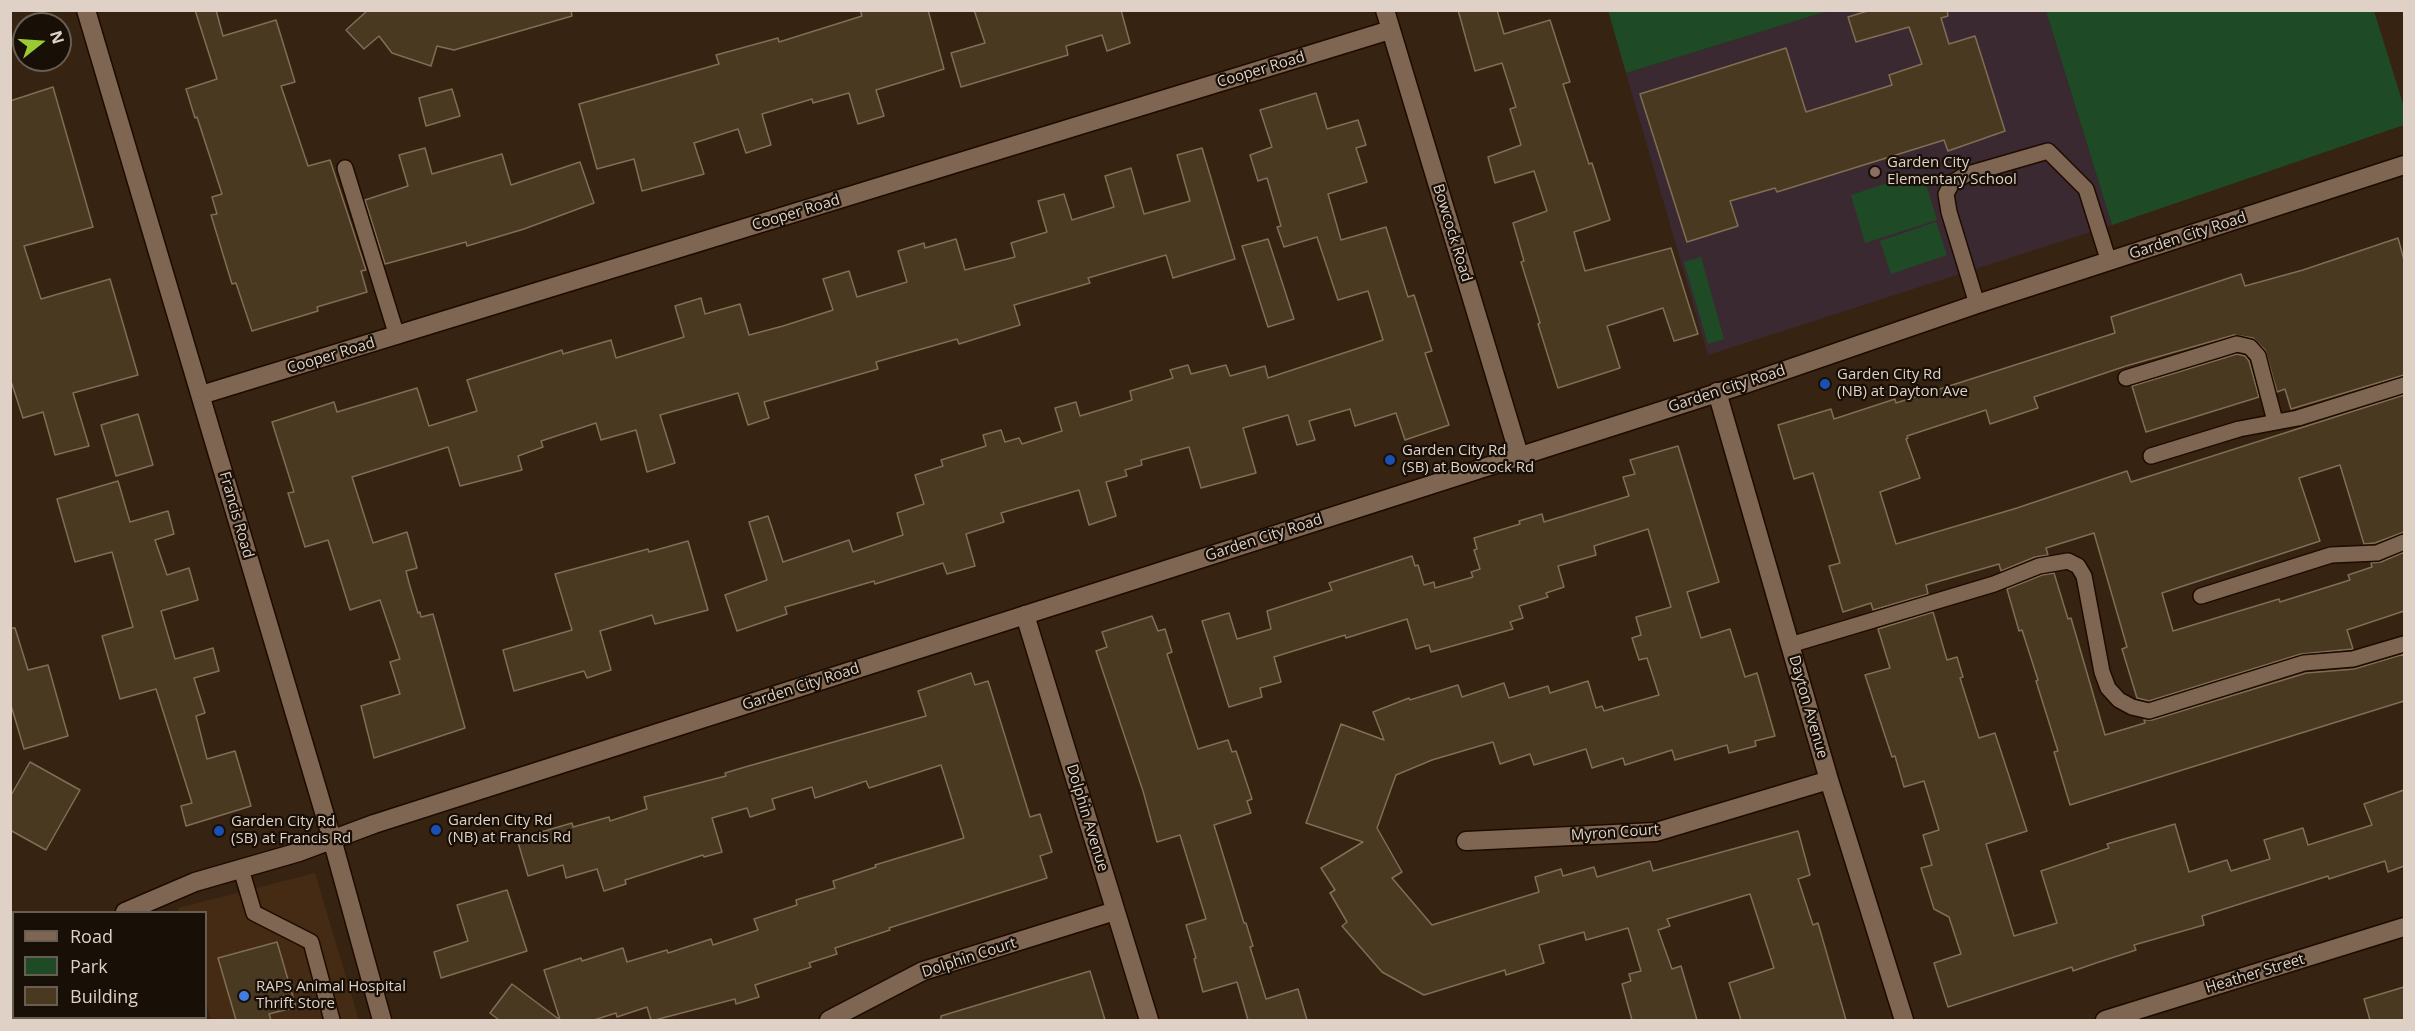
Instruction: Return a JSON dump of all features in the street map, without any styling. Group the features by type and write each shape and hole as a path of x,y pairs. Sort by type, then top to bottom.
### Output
{"street":[{"name":"Francis Road","path":"86,10 332,839 382,1020"},
{"name":"Bowcock Road","path":"1385,10 1519,454"},
{"name":"Cooper Road","path":"201,395 1390,30"},
{"name":"Garden City Road","path":"127,911 195,882 299,852 374,824 1717,392 1977,304 2404,165"},
{"name":"Dayton Avenue","path":"1717,392 1829,780 1904,1020"},
{"name":"Dolphin Avenue","path":"1025,615 1149,1020"},
{"name":"Myron Court","path":"1466,841 1656,832 1829,780"},
{"name":"Dolphin Court","path":"829,1020 924,971 1115,911"},
{"name":"Heather Street","path":"2105,1020 2404,927"}],"lane":[{"path":"1977,304 1949,212 1946,194 1952,183 1965,175 2048,151 2086,189 2109,262"},
{"path":"345,168 397,336"},
{"path":"2126,378 2237,344 2250,346 2258,356 2275,421"},
{"path":"2151,456 2239,429 2298,418 2404,385"},
{"path":"2201,596 2331,555 2376,553 2404,542"},
{"path":"1790,645 1994,584 2039,566 2068,561 2078,566 2084,576 2102,672 2108,688 2119,700 2132,707 2149,711 2304,663 2354,659 2404,644"},
{"path":"241,868 254,913 311,942 332,1020"}],"shaded area":[{"name":"Garden City Elementary School","path":"1828,11 2046,11 2112,225 1708,355 1626,73"},
{"path":"315,873 359,1020 211,1020 207,1005 207,911 179,911 178,908"}],"green space":[{"path":"1608,10 1828,10 1828,11 1626,73"},
{"path":"2046,11 2374,11 2404,107 2404,125 2112,225"},
{"path":"1916,174 1924,178 1937,220 1865,243 1851,195"},
{"path":"1936,222 1947,255 1891,274 1880,241"},
{"path":"1701,257 1724,339 1708,344 1684,262"}],"building":[{"path":"195,10 216,10 223,36 276,20 295,82 281,86 308,166 330,160 366,270 361,271 367,292 317,307 318,311 252,331 236,283 232,284 211,215 217,214 212,197 222,194 186,89 217,79"},
{"path":"368,10 571,10 572,16 454,50 437,46 431,66 392,53 379,36 364,49 346,30"},
{"path":"860,10 928,10 944,69 876,90 884,116 858,124 849,93 813,103 812,99 762,114 771,145 746,153 738,129 694,143 704,174 642,191 634,159 597,169 579,104 719,64 716,55 778,38 779,42 862,16"},
{"path":"974,10 1121,10 1130,43 1107,51 1102,35 1066,46 1068,55 961,87 951,53 985,43"},
{"path":"1458,10 1497,10 1504,34 1550,20 1570,82 1563,84 1610,220 1574,232 1585,271 1671,248 1698,334 1674,341 1663,308 1607,326 1620,368 1558,388 1521,262 1524,261 1513,223 1547,211 1534,171 1495,183 1488,157 1521,145 1510,109 1516,107 1502,63 1475,71"},
{"path":"1871,10 1947,10 1948,16 1941,18 1949,44 1975,36 2005,131 1948,151 1944,140 1777,192 1775,188 1730,201 1738,226 1687,242 1640,94 1786,48 1806,112 1892,85 1889,75 1922,64 1909,27 1856,42 1848,17"},
{"path":"53,87 93,227 24,246 41,299 110,279 138,375 73,393 89,446 55,455 43,412 23,418 10,378 10,101"},
{"path":"452,89 460,116 426,126 419,98"},
{"path":"1316,93 1327,129 1358,120 1366,145 1356,148 1367,182 1328,194 1341,240 1386,227 1408,297 1414,295 1432,351 1425,353 1449,425 1405,440 1396,413 1355,426 1350,409 1309,421 1315,440 1297,445 1288,415 1243,428 1256,473 1201,488 1189,447 1141,460 1142,465 1125,470 1127,476 1106,482 1116,516 1089,525 1079,490 1001,513 1004,522 966,534 975,566 947,574 943,563 875,584 874,581 785,607 787,614 737,631 725,595 767,580 749,522 768,516 783,562 849,540 853,552 903,535 897,513 924,504 915,475 943,466 941,460 986,446 983,435 1001,430 1005,442 1019,438 1022,444 1062,431 1055,408 1076,402 1080,416 1132,400 1130,391 1173,378 1170,370 1188,365 1191,374 1226,365 1230,376 1265,366 1268,378 1383,340 1368,291 1338,300 1317,237 1284,247 1277,227 1281,226 1267,178 1258,181 1250,155 1272,147 1260,110"},
{"path":"425,148 432,174 502,154 511,185 580,162 594,203 524,229 467,246 466,242 385,264 365,200 408,186 399,155"},
{"path":"1202,148 1235,259 1173,278 1166,255 1088,278 1090,283 1014,305 1020,325 959,344 957,339 876,362 878,369 764,402 769,418 748,425 738,393 660,415 675,463 647,472 636,430 601,440 596,423 541,441 543,447 518,456 522,470 460,486 448,447 352,477 373,543 407,532 417,568 406,571 409,583 421,617 433,614 465,728 374,758 361,706 400,694 390,662 400,659 380,600 350,610 328,540 305,547 288,493 294,492 272,422 334,402 337,412 417,388 429,426 477,411 467,380 562,350 563,354 611,340 616,358 684,337 675,306 701,298 705,314 740,304 749,335 783,326 833,310 823,279 849,271 857,297 907,282 898,251 924,243 925,248 956,239 965,270 1015,257 1011,243 1047,232 1038,201 1064,194 1072,220 1114,207 1105,176 1131,168 1144,214 1190,201 1177,155"},
{"path":"2398,238 2404,260 2404,375 2291,409 2285,389 2277,392 2265,350 2253,338 2234,335 2126,366 2034,397 2038,408 1990,424 1986,410 1907,436 1906,439 1920,478 1880,492 1896,544 2017,508 2127,471 2131,482 2404,395 2404,532 2375,543 2364,544 2340,465 2299,478 2320,541 2162,593 2173,631 2350,580 2348,575 2372,567 2371,563 2381,562 2404,552 2404,611 2347,630 2353,649 2301,654 2149,701 2137,698 2122,649 2127,647 2094,533 2046,548 2048,555 2035,557 2001,571 1999,564 1926,585 1928,594 1873,610 1871,603 1843,612 1829,566 1840,563 1813,473 1794,479 1778,425 1831,409 1834,419 1895,399 1896,403 2115,333 2111,317 2241,274 2245,286 2303,270"},
{"path":"1268,239 1294,319 1268,327 1242,246"},
{"path":"2237,354 2245,356 2249,361 2259,397 2146,432 2132,386"},
{"path":"138,414 153,465 116,476 101,425"},
{"path":"1678,446 1719,582 1687,592 1701,638 1730,629 1745,677 1757,673 1775,736 1755,741 1756,746 1729,753 1727,745 1675,760 1672,750 1625,765 1623,758 1592,768 1586,749 1534,765 1530,754 1500,764 1493,742 1432,760 1396,775 1377,828 1402,872 1392,878 1432,925 1539,892 1535,877 1561,869 1563,876 1594,867 1597,877 1650,861 1653,871 1798,831 1810,875 1798,879 1813,925 1818,923 1846,1020 1741,1020 1729,983 1774,968 1750,894 1667,919 1670,926 1658,930 1672,969 1681,966 1697,1020 1632,1020 1622,984 1631,981 1629,974 1641,971 1628,928 1586,940 1584,932 1539,945 1544,963 1506,975 1505,970 1424,995 1382,972 1342,926 1347,922 1330,893 1335,890 1321,868 1363,842 1306,823 1341,724 1384,740 1373,712 1409,698 1410,700 1458,685 1462,697 1504,683 1509,698 1548,686 1550,693 1588,681 1596,708 1602,706 1604,711 1659,695 1647,658 1639,660 1632,638 1641,635 1636,617 1671,607 1648,529 1594,546 1596,555 1558,566 1564,587 1546,593 1548,597 1519,606 1523,618 1510,622 1513,629 1431,652 1429,645 1416,649 1407,619 1346,638 1345,635 1274,657 1281,682 1260,688 1262,697 1229,707 1202,621 1229,613 1237,639 1271,629 1267,611 1332,590 1329,583 1412,556 1415,566 1418,565 1424,585 1434,582 1435,588 1473,577 1471,572 1480,569 1474,550 1477,549 1474,538 1520,524 1519,521 1542,514 1544,522 1629,496 1623,477 1635,474 1630,460"},
{"path":"118,481 130,522 168,511 174,534 155,540 167,575 189,568 198,600 161,611 175,659 213,648 219,671 194,678 205,713 196,716 207,759 235,751 251,806 186,826 181,806 192,803 156,689 120,699 102,636 133,627 112,552 75,562 57,499"},
{"path":"688,541 708,610 655,624 652,615 600,631 611,670 587,678 584,671 514,691 503,650 572,630 555,574 648,549 649,552"},
{"path":"2054,573 2068,619 2071,618 2105,735 2145,723 2144,720 2152,720 2306,673 2354,669 2404,654 2404,701 2070,805 2054,752 2058,751 2036,681 2038,680 2022,630 2019,631 2007,589 2042,575"},
{"path":"1933,612 1947,660 1957,657 1963,677 1960,678 1979,738 1995,733 2027,831 1986,844 2014,936 2057,923 2041,871 2109,848 2107,844 2175,824 2189,872 2227,860 2231,871 2270,859 2264,840 2303,828 2308,845 2372,825 2364,804 2404,790 2404,866 2388,872 2385,861 2329,879 2328,876 2202,916 2204,925 2134,945 2136,950 2073,971 2072,967 1948,1007 1934,963 1961,954 1949,917 1934,909 1921,868 1932,865 1923,835 1939,830 1924,781 1904,787 1865,675 1890,668 1878,629"},
{"path":"1152,616 1158,631 1165,629 1172,652 1167,654 1198,749 1228,740 1232,752 1236,751 1252,799 1247,801 1251,813 1214,825 1253,946 1250,947 1266,999 1298,989 1307,1020 1248,1020 1237,982 1203,992 1186,925 1206,919 1180,835 1157,842 1143,791 1096,651 1107,647 1102,632"},
{"path":"10,628 15,628 28,670 48,665 68,736 24,749 10,702"},
{"path":"971,673 975,685 988,681 1030,817 1040,814 1052,852 1040,856 1047,878 889,928 890,930 835,948 837,954 809,963 811,967 755,985 759,997 736,1004 735,999 655,1020 651,1020 647,1007 617,1017 616,1013 594,1020 560,1020 544,970 623,948 627,962 667,950 668,953 711,939 713,945 758,930 754,919 797,905 796,900 835,888 833,881 876,867 875,865 964,838 941,765 869,788 866,781 815,798 812,787 772,799 775,809 750,817 747,808 712,818 722,852 704,857 703,855 625,880 626,884 604,891 597,869 566,878 563,865 528,876 517,839 572,823 573,827 609,817 610,821 647,809 644,797 726,776 725,773 926,716 918,691"},
{"path":"30,762 80,790 46,850 10,830 10,797"},
{"path":"507,890 527,951 441,978 434,952 468,941 457,905"},
{"path":"277,942 296,1007 269,1014 271,1020 236,1020 218,958"},
{"path":"1090,971 1105,1020 941,1020 941,1016"},
{"path":"512,984 560,1020 499,1020 490,1013"},
{"path":"2404,987 2404,1020 2370,1020 2364,999"}],"place":[{"name":"Garden City Elementary School","path":"1875,172"},
{"name":"Garden City Rd (NB) at Dayton Ave","path":"1825,384"},
{"name":"Garden City Rd (SB) at Bowcock Rd","path":"1390,460"},
{"name":"Garden City Rd (NB) at Francis Rd","path":"436,830"},
{"name":"Garden City Rd (SB) at Francis Rd","path":"219,831"},
{"name":"RAPS Animal Hospital Thrift Store","path":"244,996"}]}
